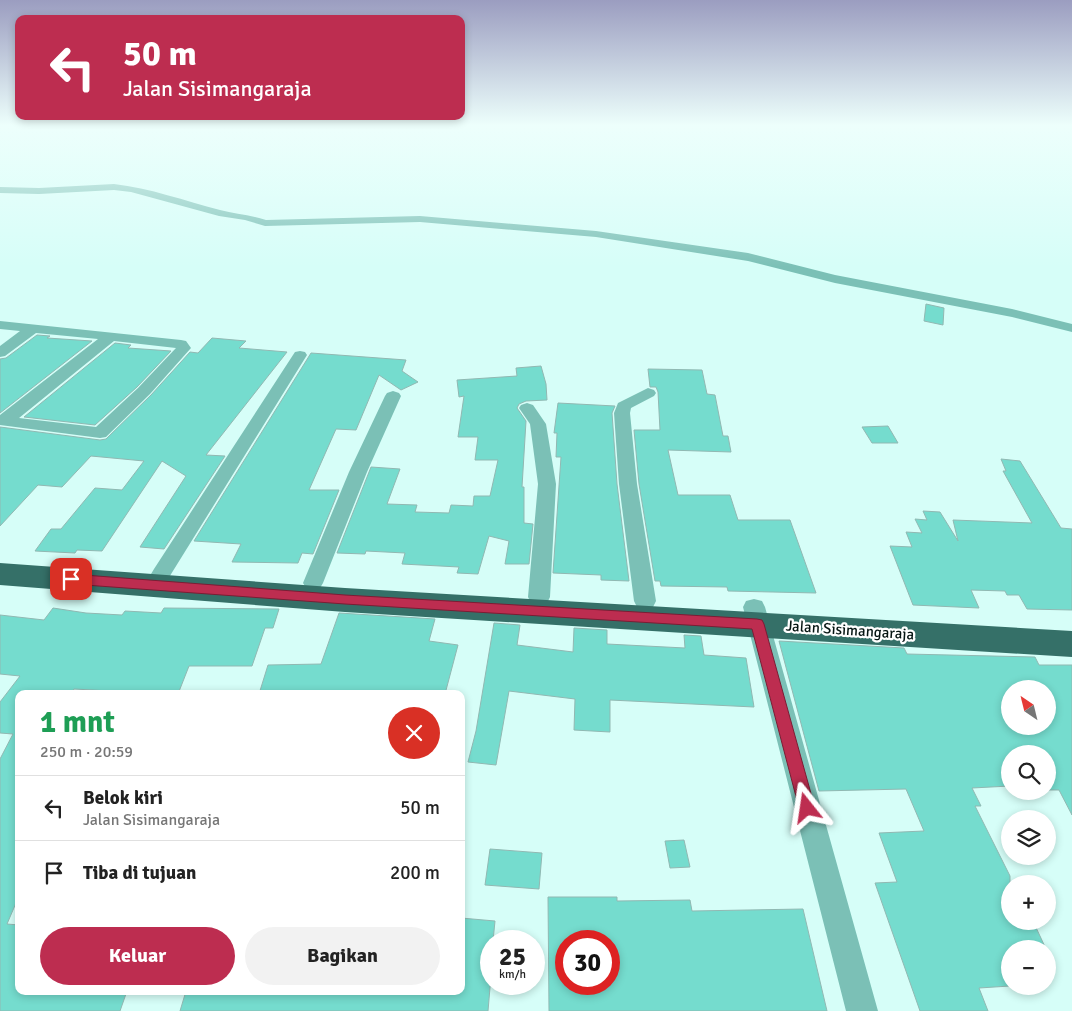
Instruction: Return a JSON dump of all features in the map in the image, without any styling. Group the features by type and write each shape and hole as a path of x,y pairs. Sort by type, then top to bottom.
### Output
{"highway":[{"name":"Jalan Sisimangaraja","path":"8,569 161,574 539,597 645,601 755,615 1072,644"},
{"name":"Jalan Sisimangaraja","path":"8,569 345,600 1072,625"}],"street":[{"path":"0,190 132,189 223,214 247,217 265,223 420,219 596,234 748,257 835,279 1002,311 1072,328"},
{"path":"0,325 181,344 184,348 144,391 100,432 3,420"},
{"path":"0,353 34,328"},
{"path":"3,420 111,336"},
{"path":"161,574 300,355"},
{"path":"645,601 628,484 622,413 624,406 648,393"},
{"path":"313,583 358,472 394,396"},
{"path":"527,408 538,424 547,484 539,597"},
{"path":"755,615 862,1011"}],"building":[{"path":"926,304 944,308 943,325 924,321"},
{"path":"37,335 50,336 47,338 92,341 0,413 0,359 6,358"},
{"path":"212,338 246,341 239,348 287,352 206,455 225,456 164,549 140,547 186,476 162,461 102,551 77,550 75,553 35,551 51,529 61,529 95,488 122,490 144,461 91,456 62,487 38,485 0,526 0,427 100,440 106,439 151,395 190,352 198,353"},
{"path":"115,343 131,345 128,348 171,351 137,387 95,425 24,417"},
{"path":"311,353 406,360 402,371 418,382 401,390 379,375 356,430 336,429 309,490 339,490 313,554 302,553 298,563 232,562 241,544 194,541"},
{"path":"541,366 546,384 547,400 526,401 519,404 517,408 526,421 522,487 524,487 524,523 533,524 529,564 505,564 509,541 489,536 478,574 457,573 459,567 402,564 405,553 366,551 365,554 337,553 371,467 400,469 387,504 417,505 415,512 449,513 451,505 473,506 474,496 490,496 498,460 475,460 478,437 458,437 464,396 459,397 457,380 517,376 516,368"},
{"path":"648,369 702,370 707,394 715,395 723,436 728,436 731,452 668,450 678,495 730,495 738,520 790,520 816,593 728,591 727,587 661,586 660,581 655,581 639,484 634,430 660,430 658,392 656,387 650,387"},
{"path":"558,403 615,406 612,413 617,484 629,581 601,580 601,575 553,573 561,457 556,457 557,433 554,433"},
{"path":"888,426 898,443 872,443 862,427"},
{"path":"1001,459 1020,461 1061,528 1072,529 1072,610 1027,609 1019,595 1007,595 1005,591 971,590 979,608 913,605 890,546 912,547 906,532 922,533 915,519 927,520 923,511 940,512 958,541 953,520 1032,523 1003,471 1006,471"},
{"path":"53,608 86,613 122,615 125,611 161,613 164,608 279,609 273,628 265,628 252,666 189,666 180,690 15,690 15,905 7,924 15,925 15,995 126,995 120,1011 0,1011 0,759 13,734 0,733 0,702 20,676 0,674 0,615 44,620"},
{"path":"339,613 435,619 429,641 458,645 446,690 260,690 268,665 321,664"},
{"path":"494,623 520,625 517,645 573,652 574,628 607,630 607,644 685,648 684,635 701,636 704,655 746,658 754,707 610,700 610,732 574,730 575,699 509,691 496,765 468,762 476,731"},
{"path":"779,641 904,648 907,654 1035,657 1039,665 1072,665 1072,815 1059,790 1056,790 1056,745 1001,745 1001,786 972,788 981,806 975,806 1001,858 1001,865 1004,865 1010,875 1001,875 1001,930 1037,930 1042,940 1001,940 1001,987 979,988 988,1011 920,1011 875,883 897,882 879,833 924,831 906,789 819,791"},
{"path":"684,840 690,867 670,868 665,841"},
{"path":"490,849 542,853 539,889 485,885"},
{"path":"548,897 617,897 617,901 690,900 692,911 803,909 827,1011 549,1011"},
{"path":"465,918 495,921 494,930 480,930 480,995 489,995 488,1011 180,1011 185,995 465,995"}],"route":[{"path":"71,579 345,600 757,624 807,808"}]}
